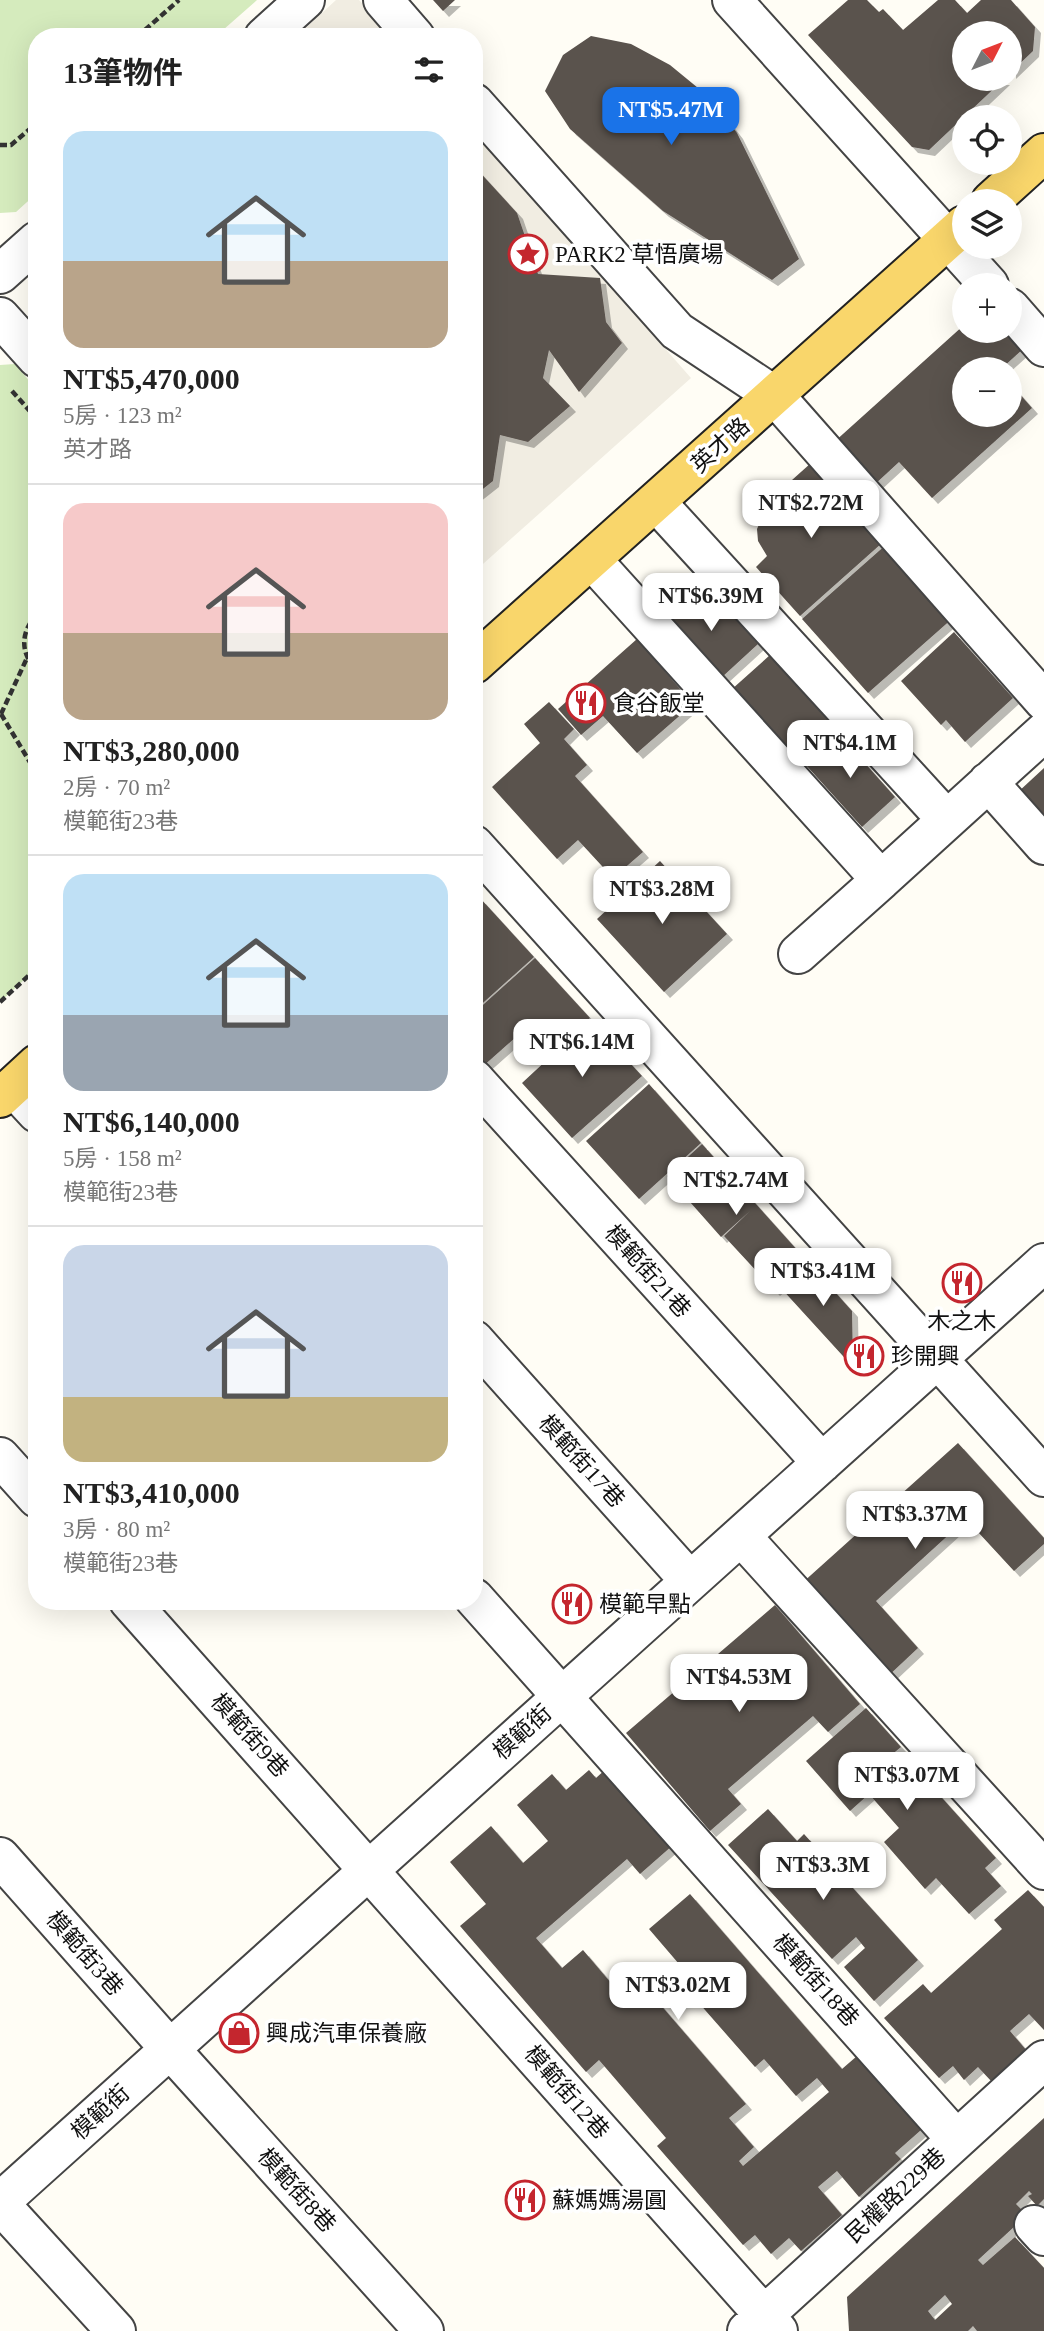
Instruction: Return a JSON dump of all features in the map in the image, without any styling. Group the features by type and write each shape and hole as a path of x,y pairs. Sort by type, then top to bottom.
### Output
{"main road":[{"path":"1004,189 1044,153"},
{"name":"英才路","path":"483,656 952,236"}],"street":[{"path":"274,28 305,0"},
{"path":"383,0 407,28"},
{"path":"732,0 952,228"},
{"path":"483,113 677,331 775,396 1044,701"},
{"path":"0,274 28,249"},
{"path":"0,317 28,348"},
{"path":"1022,322 1044,347"},
{"path":"656,502 947,820"},
{"path":"592,560 881,880"},
{"path":"798,954 1044,732"},
{"path":"988,782 1044,845"},
{"path":"483,855 1044,1477"},
{"name":"模範街21巷","path":"483,1089 822,1463"},
{"name":"模範街","path":"0,2203 1044,1263"},
{"name":"模範街17巷","path":"483,1350 691,1581"},
{"path":"0,1457 28,1488"},
{"path":"741,1536 1044,1870"},
{"name":"模範街18巷","path":"483,1608 956,2139"},
{"name":"模範街9巷","path":"137,1610 370,1869"},
{"name":"模範街3巷","path":"0,1857 170,2049"},
{"name":"模範街12巷","path":"370,1869 763,2326"},
{"name":"模範街8巷","path":"170,2049 424,2331"},
{"name":"民權路229巷","path":"763,2326 956,2139 1044,2060"},
{"path":"0,2203 116,2331"}],"path":[{"path":"147,28 179,0"},
{"path":"0,145 11,145 28,131"},
{"path":"9,388 28,409"},
{"path":"28,625 23,646 27,658 1,714 28,759"},
{"path":"0,1002 28,976"}],"green space":[{"path":"0,0 257,0 225,28 28,28 28,201 16,212 0,213"},
{"path":"15,364 28,379 28,976 0,1002 0,365"}],"shaded area":[{"path":"336,0 359,0 384,28 306,28"},
{"name":"PARK2 草悟廣場","path":"483,141 691,378 483,564"}],"building":[{"path":"433,0 455,0 443,11"},
{"path":"848,0 867,0 879,12 883,9 903,30 938,0 955,0 967,13 981,0 1011,0 1035,27 1033,51 1022,62 1022,21 952,21 952,91 991,91 977,105 952,105 952,128 929,150 912,147 808,35"},
{"path":"591,36 631,44 670,65 709,97 737,133 799,259 772,280 663,211 570,129 545,91 563,55"},
{"path":"483,176 517,213 538,274 600,278 606,322 622,343 579,392 549,350 543,378 570,406 528,442 500,435 493,481 483,489"},
{"path":"952,336 952,343 1019,343 1023,349 1014,357 952,357 952,427 1011,427 932,498 899,462 873,486 833,443"},
{"path":"1022,397 1032,408 1022,417"},
{"path":"811,463 882,543 800,616 756,567 767,556 758,541 757,529 768,512 763,506"},
{"path":"888,543 954,617 868,693 802,619"},
{"path":"684,596 729,612 758,644 721,678 663,614"},
{"path":"954,632 1013,698 965,742 946,720 941,725 901,681"},
{"path":"637,639 693,704 637,753 603,716 581,735 558,709"},
{"path":"770,655 836,729 798,764 731,690"},
{"path":"549,702 574,729 564,739 587,765 575,776 643,852 613,878 578,840 557,859 492,787 540,743 524,724"},
{"path":"838,733 895,797 862,827 805,764"},
{"path":"1044,768 1044,823 1017,793"},
{"path":"660,861 727,934 664,992 597,919"},
{"path":"483,901 534,957 483,1003"},
{"path":"535,958 590,1018 548,1056 524,1030 483,1066 483,1005"},
{"path":"590,1020 642,1076 572,1138 522,1083"},
{"path":"649,1084 701,1143 639,1199 586,1141"},
{"path":"702,1144 807,1261 774,1290 724,1236 750,1211 721,1237 667,1176"},
{"path":"808,1262 852,1311 853,1367 780,1287"},
{"path":"958,1443 1044,1538 1044,1544 1014,1571 966,1519 876,1601 918,1648 886,1678 801,1584"},
{"path":"775,1605 860,1704 828,1732 813,1716 728,1789 741,1804 710,1831 626,1733"},
{"path":"866,1708 901,1747 890,1756 926,1796 934,1789 996,1858 985,1868 1001,1886 969,1914 936,1878 925,1889 884,1842 899,1828 869,1794 850,1811 806,1761"},
{"path":"607,1768 673,1845 640,1874 627,1859 536,1938 562,1968 583,1950 628,2003 646,1988 746,2104 729,2118 754,2147 739,2161 743,2166 829,2092 817,2078 796,2096 764,2059 755,2067 677,1978 685,1971 649,1929 690,1894 842,2069 857,2056 921,2130 895,2153 901,2159 859,2197 837,2171 818,2187 842,2215 801,2251 789,2238 771,2254 755,2235 743,2245 657,2146 666,2138 599,2060 586,2072 460,1926 486,1904 450,1862 491,1826 523,1863 548,1841 517,1805 552,1774 566,1790 589,1770 596,1778"},
{"path":"768,1809 797,1841 804,1834 918,1960 874,2001 844,1967 865,1948 856,1937 832,1959 728,1845"},
{"path":"1028,1890 1044,1907 1044,2030 1029,2014 1010,2031 1027,2051 992,2082 978,2067 964,2080 953,2066 939,2078 884,2018 923,1984 931,1993 1002,1929 994,1920"},
{"path":"1044,2118 1044,2199 1037,2206 1028,2196 1032,2194 1029,2191 1016,2204 1027,2215 978,2260 983,2265 1015,2237 1044,2268 1044,2331 977,2331 973,2326 968,2331 849,2331 847,2297","holes":["945,2295 952,2304 935,2320 928,2311"]}],"place":[{"name":"PARK2 草悟廣場","path":"528,254"},
{"name":"食谷飯堂","path":"586,703"},
{"name":"木之木","path":"962,1283"},
{"name":"珍開興","path":"864,1356"},
{"name":"模範早點","path":"572,1604"},
{"name":"興成汽車保養廠","path":"239,2033"},
{"name":"蘇媽媽湯圓","path":"525,2200"}]}
